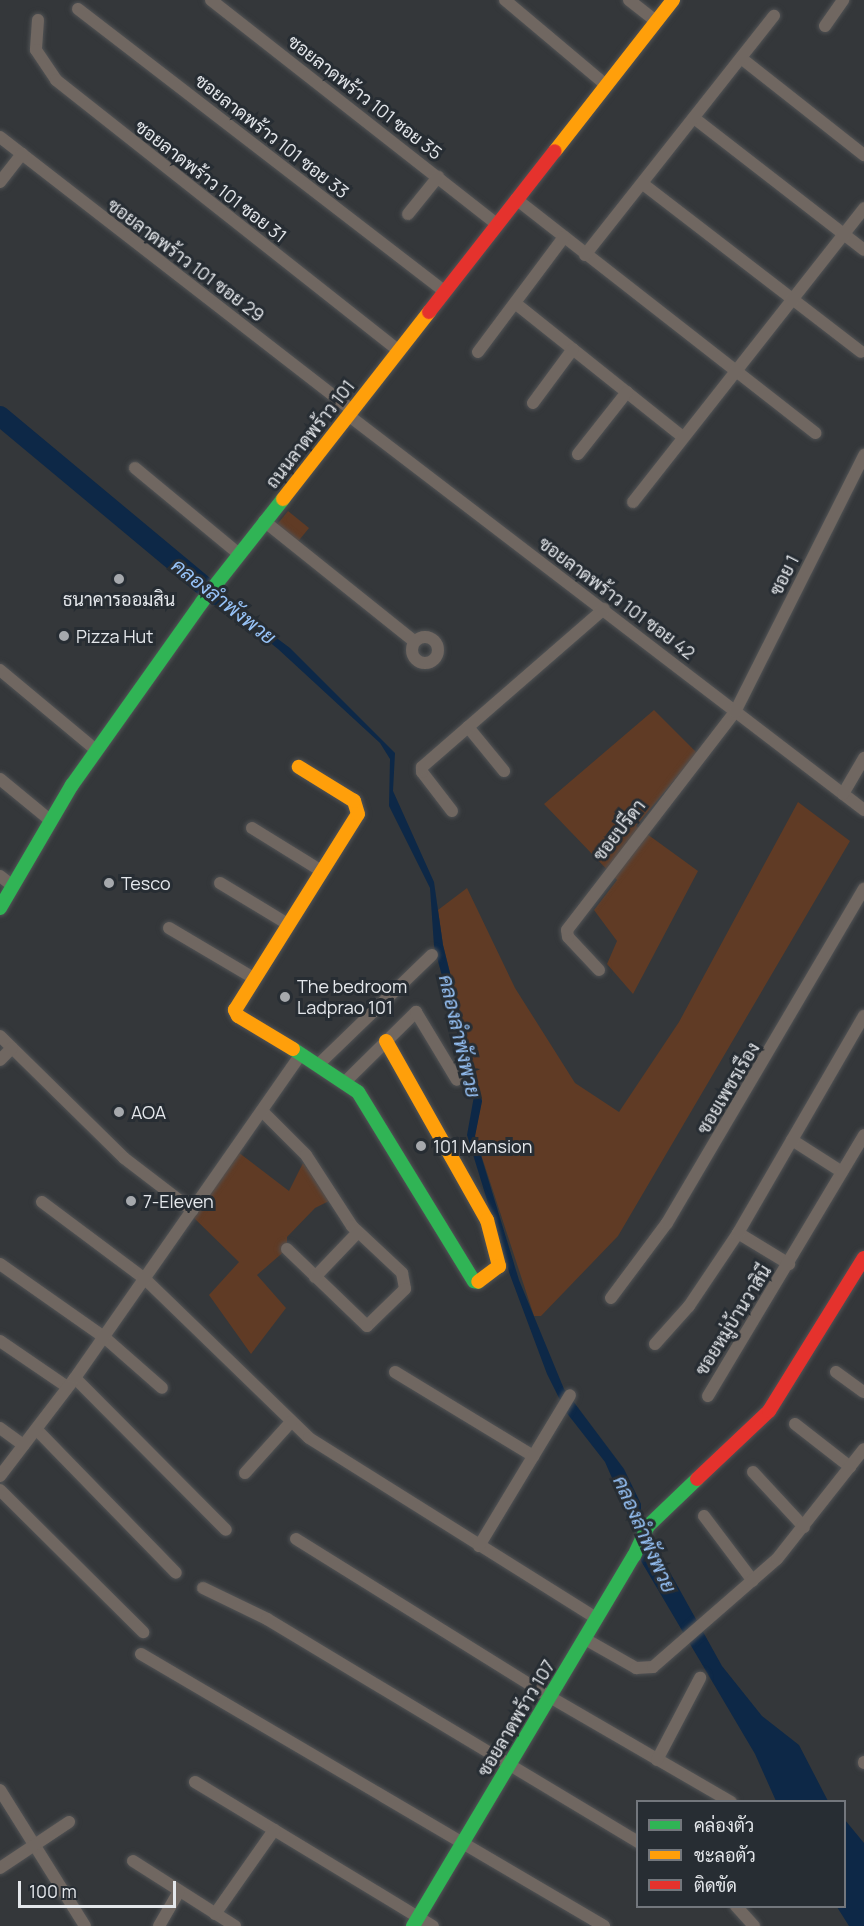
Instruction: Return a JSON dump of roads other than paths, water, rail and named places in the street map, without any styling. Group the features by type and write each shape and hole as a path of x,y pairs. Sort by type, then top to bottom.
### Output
{"street":[{"name":"ซอยลาดพร้าว 101 ซอย 35","path":"211,0 497,224"},
{"path":"505,0 606,85"},
{"path":"629,0 656,21"},
{"name":"ถนนลาดพร้าว 101","path":"0,908 96,750 202,602 673,0"},
{"path":"825,26 843,0"},
{"name":"ซอยลาดพร้าว 101 ซอย 33","path":"78,9 444,291"},
{"path":"585,255 774,16"},
{"name":"ซอยลาดพร้าว 101 ซอย 31","path":"38,20 36,50 56,80 398,350"},
{"path":"741,58 864,155"},
{"path":"694,118 864,250"},
{"name":"ซอยลาดพร้าว 101 ซอย 29","path":"0,137 350,412"},
{"path":"0,182 21,154"},
{"path":"408,214 438,177"},
{"path":"643,184 861,352"},
{"path":"516,199 733,370 816,432"},
{"path":"633,502 733,370 792,300 864,208"},
{"path":"478,352 564,237"},
{"path":"515,303 683,437"},
{"path":"532,403 573,349"},
{"path":"578,454 627,392"},
{"name":"ซอยลาดพร้าว 101 ซอย 42","path":"350,412 864,810"},
{"name":"ซอย 1","path":"735,712 864,455"},
{"path":"135,468 239,554"},
{"path":"264,522 414,641"},
{"path":"452,811 421,769 604,609"},
{"path":"0,670 96,750"},
{"name":"ซอยปรีดา","path":"599,970 568,938 567,930 735,712"},
{"path":"468,727 504,771"},
{"path":"843,794 864,758"},
{"path":"299,767 354,801 358,814 236,1003 238,1016 319,1064 358,1092 474,1281 480,1282 495,1273 499,1266 487,1220 386,1041"},
{"path":"0,779 51,821"},
{"path":"252,828 320,870"},
{"path":"0,876 13,886"},
{"path":"220,883 286,923"},
{"name":"ซอยเพชรเรือง","path":"611,1298 667,1223 864,889"},
{"path":"169,928 252,977"},
{"path":"319,1064 432,955"},
{"path":"345,1082 416,1012 458,1080"},
{"path":"655,1344 689,1306 738,1233 864,1016"},
{"path":"0,1036 124,1158 192,1210"},
{"path":"0,1060 12,1048"},
{"path":"0,1476 37,1430 145,1279 301,1054"},
{"path":"262,1111 306,1155 358,1232 402,1273 405,1289 367,1326 286,1249"},
{"name":"ซอยหมู่บ้านวาสินี","path":"708,1396 864,1135"},
{"path":"792,1140 842,1172"},
{"path":"42,1202 145,1279 291,1422 479,1546 597,1618"},
{"path":"315,1277 358,1232"},
{"name":"ซอยหมู่บ้านวาสินี","path":"738,1233 789,1263"},
{"name":"ซอยลาดพร้าว 107","path":"416,1922 634,1556 648,1526 769,1411 864,1258"},
{"path":"0,1264 104,1336 162,1388"},
{"path":"0,1341 71,1382 226,1530"},
{"path":"394,1372 533,1456"},
{"path":"836,1372 864,1392"},
{"path":"479,1546 570,1395"},
{"path":"245,1473 291,1422"},
{"path":"795,1424 850,1467"},
{"path":"0,1428 23,1445"},
{"path":"37,1430 176,1573"},
{"path":"585,1639 639,1669 648,1670 659,1663 749,1585 804,1527 864,1449"},
{"path":"753,1472 804,1527"},
{"path":"0,1490 143,1632"},
{"path":"704,1516 749,1585"},
{"path":"296,1539 550,1697 727,1800"},
{"path":"203,1588 267,1619 636,1841"},
{"path":"141,1654 604,1926"},
{"path":"657,1760 700,1678"},
{"path":"195,1782 416,1922 433,1926"},
{"path":"0,1790 85,1926"},
{"path":"0,1868 69,1822"},
{"path":"215,1914 274,1830"},
{"path":"134,1861 179,1893 235,1926"},
{"path":"159,1926 179,1893"},
{"path":"738,1908 754,1926"}],"water":[{"path":"228,602 290,648 395,753 393,791 434,882 443,945 482,1101 475,1136 519,1280 564,1389 624,1469 641,1504 641,1517 652,1540 722,1666 762,1716 799,1745 827,1800 776,1800 755,1754 641,1561 637,1535 605,1462 566,1412 547,1374 510,1275 467,1135 474,1096 434,946 430,888 389,806 390,759 380,743 278,649 225,606"},
{"path":"846,1821 864,1843 864,1926 849,1926 838,1908 846,1908"}],"waterway":[{"name":"คลองลำพังพวย","path":"0,416 215,595"},
{"name":"คลองลำพังพวย","path":"215,595 237,611"}],"place":[{"name":"ธนาคารออมสิน","path":"119,579"},
{"name":"Pizza Hut","path":"64,636"},
{"name":"Tesco","path":"109,883"},
{"name":"The bedroom Ladprao 101","path":"285,997"},
{"name":"AOA","path":"119,1112"},
{"name":"101 Mansion","path":"421,1146"},
{"name":"7-Eleven","path":"131,1201"}]}
